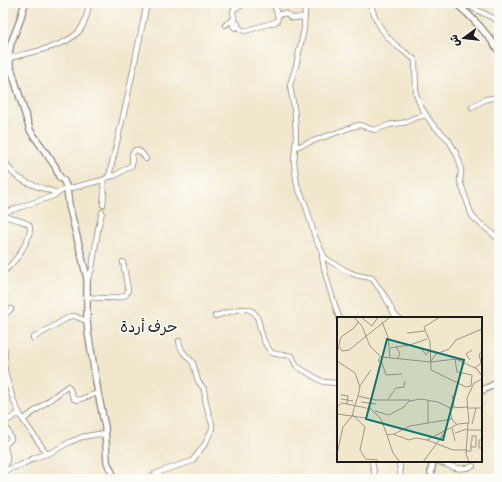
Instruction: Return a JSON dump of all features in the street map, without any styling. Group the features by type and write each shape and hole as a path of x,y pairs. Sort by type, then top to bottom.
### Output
{"main road":[{"path":"25,3 11,43 9,53 10,65 30,130 50,159 59,176 64,181 62,191 67,198 84,264 87,282 87,320 98,393 105,427 107,462 115,479"},
{"path":"456,3 483,30 499,51"},
{"path":"482,390 499,382"},
{"path":"433,462 431,472 433,479"}],"street":[{"path":"9,58 58,46 70,40 82,27 88,13 89,3"},
{"path":"109,177 147,3"},
{"path":"246,3 234,9 233,12 236,22 242,30 245,31 278,20 274,3"},
{"path":"370,3 380,28 396,45 415,60 416,94 421,107 435,127 448,139 456,153 460,163 460,181 472,216 499,240"},
{"path":"460,3 470,6 499,21"},
{"path":"305,4 302,41 290,85 295,114 296,147 294,162 297,185 306,206 315,237 322,253 328,260 347,271 356,275 372,278 386,298 394,314 398,317"},
{"path":"277,15 286,13 291,18 305,17"},
{"path":"225,25 236,22"},
{"path":"3,71 10,65"},
{"path":"472,107 486,100 499,97"},
{"path":"296,147 355,126 374,130 389,125 407,122 414,118 426,115"},
{"path":"3,213 62,191 116,175 132,165 132,154 135,150 140,151 146,159"},
{"path":"3,158 10,170 15,175 28,182 62,191"},
{"path":"103,180 103,205"},
{"path":"87,282 92,269 102,212"},
{"path":"3,216 27,223 31,229 28,238 16,258 3,272"},
{"path":"322,253 325,276 339,317"},
{"path":"87,297 107,298 126,295 128,290 123,262"},
{"path":"3,316 11,309"},
{"path":"215,316 244,309 251,311 257,317 262,336 271,352 275,354 292,356 298,367 323,382 337,383"},
{"path":"33,338 71,316 87,320"},
{"path":"147,479 159,472 192,460 205,444 212,429 212,421 206,404 204,389 198,381 193,363 183,352 179,341"},
{"path":"3,344 5,351 4,364 6,376 14,402 23,420 47,454"},
{"path":"23,420 68,386 72,397 78,400 98,393"},
{"path":"3,471 7,465 8,458 6,445 11,439 5,422 19,413"},
{"path":"88,436 105,427"},
{"path":"3,471 47,454 70,442 98,434 106,435"},
{"path":"373,462 375,479"},
{"path":"399,462 401,479"},
{"path":"440,462 459,469 465,469 473,466"}],"district":[{"name":"حرف أردة","path":"149,327"}]}
